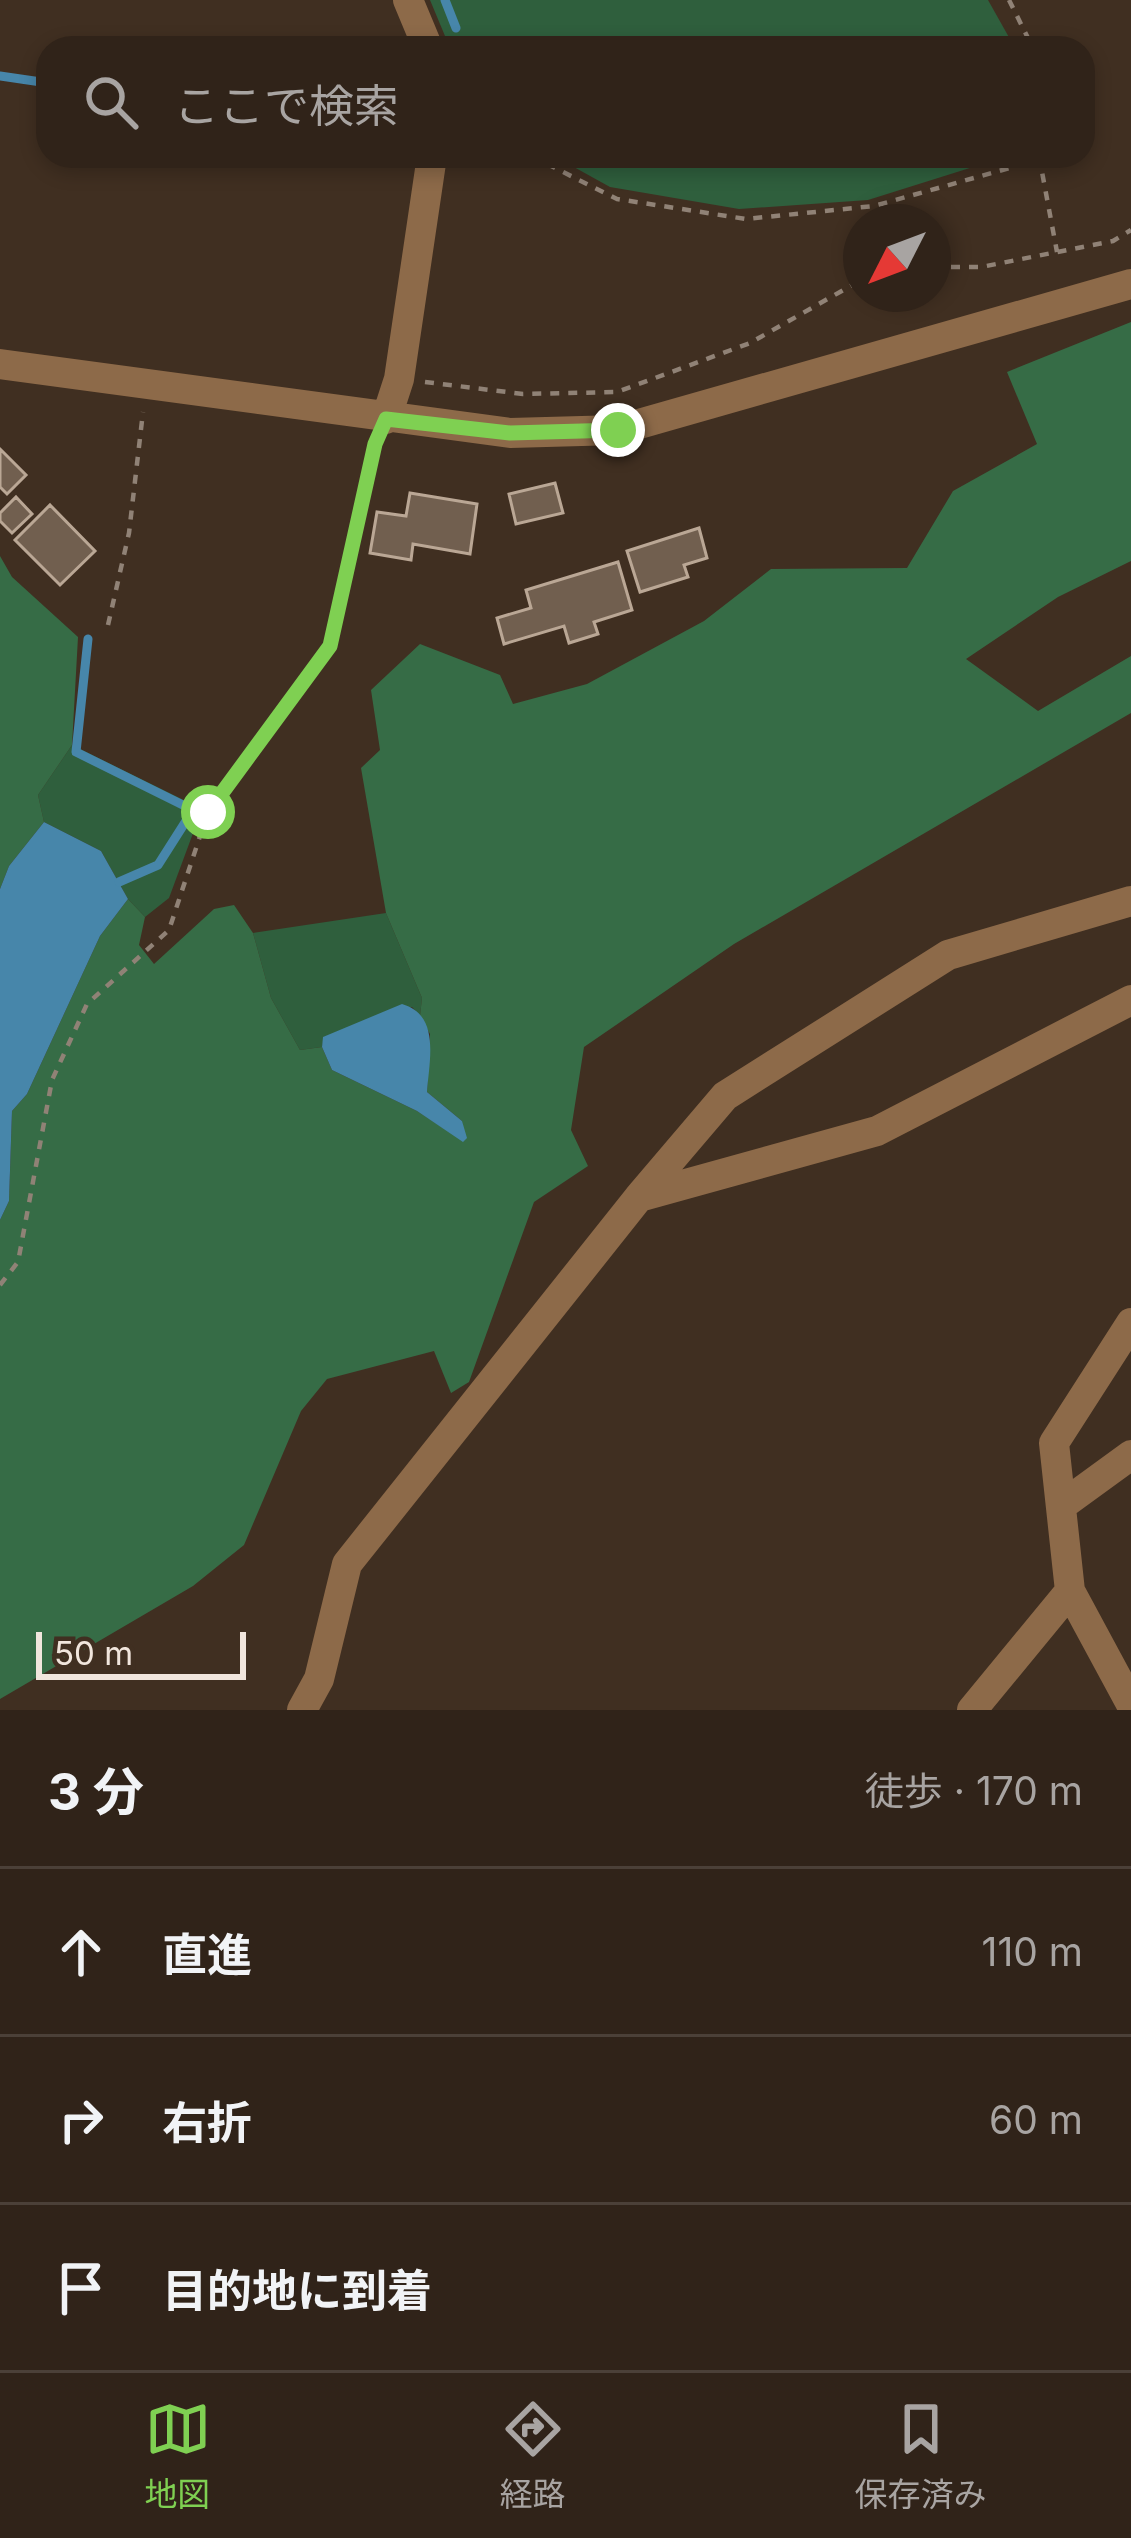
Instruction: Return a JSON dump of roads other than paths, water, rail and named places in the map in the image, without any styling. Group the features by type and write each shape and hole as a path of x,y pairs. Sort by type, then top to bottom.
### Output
{"street":[{"path":"408,0 423,36"},
{"path":"386,419 399,380 430,168"},
{"path":"0,364 510,433 618,430 1131,284"},
{"path":"302,1710 319,1679 347,1564 725,1096 948,955 1131,901"},
{"path":"639,1197 877,1131 1131,1000"},
{"path":"1131,1323 1054,1443 1070,1592 1131,1704"},
{"path":"1061,1506 1131,1455"},
{"path":"972,1710 1070,1592"}],"water":[{"path":"44,822 101,851 128,899 100,936 27,1094 12,1111 9,1201 0,1220 0,889 9,866"},
{"path":"402,1004 423,1018 428,1029 427,1092 462,1121 467,1138 463,1142 417,1111 332,1070 323,1037"}],"waterway":[{"path":"445,0 456,28"},
{"path":"0,76 36,81"},
{"path":"88,639 76,752 193,810 158,865 119,882"}]}
